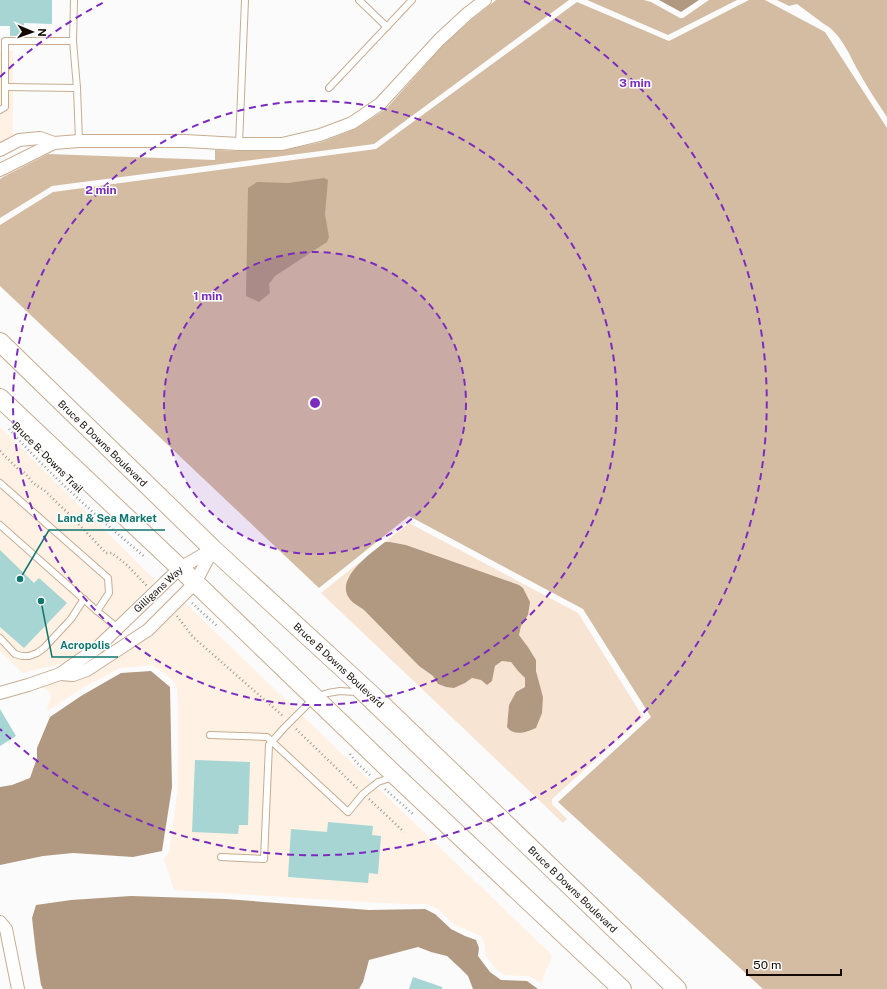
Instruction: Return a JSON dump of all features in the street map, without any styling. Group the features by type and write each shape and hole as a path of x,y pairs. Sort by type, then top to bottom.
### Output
{"main road":[{"name":"Bruce B Downs Boulevard","path":"0,342 213,549 374,697 677,989"},
{"path":"0,398 180,568 396,776 622,989"}],"street":[{"path":"0,150 19,140 40,138 54,143 185,141 239,144 282,144 320,135 352,123 380,104 439,40 466,14 485,0"},
{"path":"0,170 54,143"},
{"name":"Gilligans Way","path":"0,693 60,674 97,648 180,568 213,549"},
{"name":"Gilligans Way","path":"60,674 73,675 87,670 148,630 195,583 213,549"},
{"path":"0,922 6,929 18,989"}],"lane":[{"path":"74,0 73,41 77,88 79,142"},
{"path":"239,144 245,0"},
{"path":"359,0 387,27"},
{"path":"329,88 412,0"},
{"path":"0,110 5,107 2,41 73,41"},
{"path":"5,87 77,88"},
{"path":"0,483 108,578 109,593 97,610"},
{"path":"0,525 118,628"},
{"path":"0,638 16,654 29,656 37,653 44,648 71,619 84,599"},
{"path":"221,857 264,858 269,745 289,722 315,697 340,691 355,692 486,818 502,820"},
{"path":"210,735 267,737 348,812 363,794 378,782 396,776"}],"path":[{"name":"Bruce B. Downs Trail","path":"8,428 29,451 102,521 147,559"},
{"path":"0,451 18,469 25,473 33,483 45,491 71,516 106,553 112,553 127,565 154,593"},
{"path":"170,608 193,637 289,722 404,832"}],"shaded area":[{"path":"496,0 569,0 374,144 52,186 0,218 0,179 48,154 215,160 215,150 284,150 322,142 355,129 386,109 444,44"},
{"path":"587,0 644,0 651,2 680,18 683,18 709,0 737,0 668,35"},
{"path":"659,0 699,0 681,12"},
{"path":"749,0 765,0 825,32 887,128 887,989 763,989 558,802 651,717 583,609 409,516 319,588 0,286 0,225 53,192 376,149 577,2 669,41"},
{"path":"777,0 887,0 887,117 866,85 845,46 836,34 797,4 789,6"},
{"path":"0,51 13,51 13,135 0,142"},
{"path":"324,178 328,180 325,214 329,237 327,242 275,276 269,284 270,293 259,302 246,296 248,188 257,182 288,183"},
{"path":"0,427 155,580 94,643 64,663 23,673 0,651"},
{"path":"409,523 578,613 643,717 552,799 552,804 567,819 563,823 321,593 361,561 347,579 355,604 364,610 419,666 433,676 438,684 446,687 454,687 465,683 472,678 492,681 495,666 502,661 511,662 525,678 525,687 516,692 509,705 507,727 543,697 536,671 536,660 519,635 521,626 528,615 523,588 519,585 406,545 385,542"},
{"path":"385,542 406,545 519,585 523,588 530,602 528,615 521,626 519,635 536,660 536,671 543,697 542,713 536,728 517,733 513,732 507,727 509,705 516,692 525,687 525,678 511,662 502,661 495,666 492,681 487,685 481,680 472,678 454,688 438,684 433,676 419,666 364,610 350,600 346,590 347,582 351,574 364,559"},
{"path":"185,603 552,955 541,983 529,976 504,975 495,968 485,954 485,946 481,936 455,925 438,909 426,904 348,901 174,890 164,859 169,852 178,788 178,705 177,687 175,683 152,665 120,668 77,691 51,709 47,710 51,695 43,687 62,681 75,681 91,676 153,635"},
{"path":"151,671 170,687 172,787 162,851 133,857 73,853 43,856 0,865 0,787 12,785 30,778 37,758 37,748 50,717 81,696 121,673"},
{"path":"131,896 226,899 369,910 425,909 435,914 451,929 476,940 479,948 478,956 490,972 501,980 527,981 538,989 473,989 468,976 447,956 418,947 369,960 363,982 359,989 43,989 36,953 32,918 36,905 71,900"}],"building":[{"path":"0,0 52,0 52,24 24,23 24,36 10,36 10,26 0,26"},
{"path":"0,550 34,583 39,578 67,603 24,648 0,627"},
{"path":"0,709 16,736 0,746"},
{"path":"195,760 250,762 248,825 239,825 238,834 192,832"},
{"path":"328,822 373,826 372,835 381,836 378,874 369,873 368,883 288,877 291,829 327,832"},
{"path":"413,977 442,987 442,989 409,989"}],"place":[{"name":"Land & Sea Market","path":"20,579"},
{"name":"Acropolis","path":"41,601"}]}
